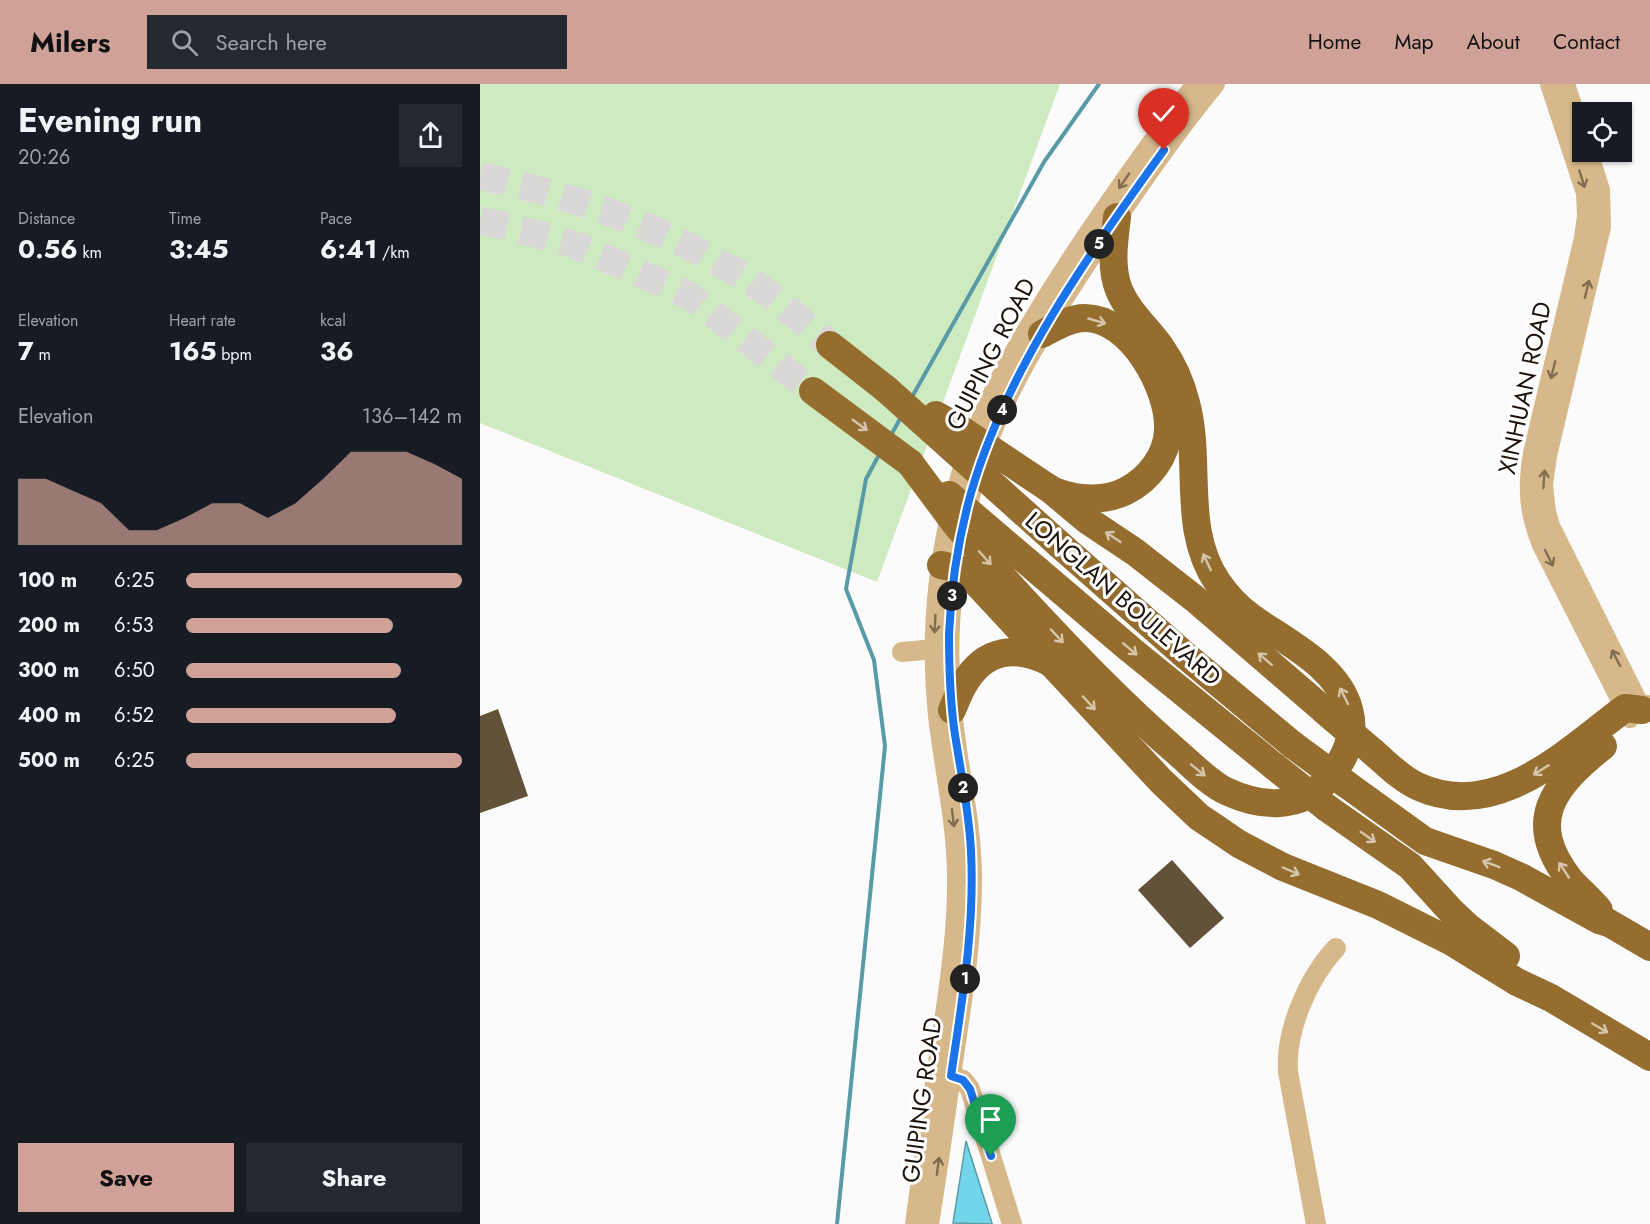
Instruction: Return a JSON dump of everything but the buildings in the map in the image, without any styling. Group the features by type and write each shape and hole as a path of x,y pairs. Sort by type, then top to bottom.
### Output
{"highway":[{"path":"910,463 957,526 1073,653 1139,718 1226,791 1247,800 1275,804 1296,801 1308,796 1324,783 1339,764 1351,736 1351,717 1343,694 1337,684 1318,665 1237,606 1208,566 1195,518 1193,446 1187,406 1172,364 1131,310 1119,290 1114,264 1117,217"},
{"path":"1042,334 1064,323 1084,318 1101,321 1120,332 1135,347 1154,374 1165,403 1168,428 1164,448 1155,467 1139,483 1128,489 1108,497 1093,498 1066,495 1050,489"},
{"name":"LONGLAN BOULEVARD","path":"830,345 886,389 1171,643 1293,745 1346,784 1425,841 1521,877 1603,919 1650,947"},
{"path":"886,389 954,425 1050,489 1087,520 1135,552 1195,599 1409,782 1430,791 1453,796 1502,791 1545,768 1637,711"},
{"name":"LONGLAN BOULEVARD","path":"813,391 910,463 1148,664 1275,767 1327,808 1410,866 1468,927 1517,964 1529,981"},
{"path":"948,566 970,577 1199,817 1239,844 1283,867 1378,905 1529,981 1551,998 1650,1058"},
{"path":"952,710 969,676 991,657 1009,652 1021,652 1038,656 1052,664"},
{"path":"1603,919 1558,861 1549,841 1546,821 1556,796 1574,772 1637,711"}],"street":[{"name":"GUIPING ROAD","path":"930,1224 967,967 972,900 970,837 952,710 950,671 948,566 956,490 987,406 1016,350 1056,283 1105,209 1196,84"},
{"name":"GUIPING ROAD","path":"915,1224 948,992 957,908 956,849 938,711 935,649 938,586 948,566 984,453 1005,404 1042,334 1117,217 1164,150 1215,84"},
{"name":"XINHUAN ROAD","path":"1550,84 1586,193 1587,216 1584,238 1533,453 1528,485 1529,500 1542,545 1637,711"},
{"path":"1565,84 1572,105"},
{"name":"XINHUAN ROAD","path":"1591,162 1600,190 1601,227 1547,456 1543,485 1544,498 1546,512 1556,538 1637,711"},
{"path":"902,652 935,649"},
{"path":"1316,1224 1288,1072 1288,1052 1292,1030 1308,992 1319,970 1336,948"},
{"path":"951,1076 963,1080 970,1089 1012,1224"}],"green space":[{"path":"480,84 1060,84 877,582 480,423"}],"water":[{"path":"966,1141 992,1223 992,1224 953,1223"}],"waterway":[{"path":"912,397 1044,162 1099,84"},
{"path":"890,437 901,417"},
{"path":"837,1224 885,746 874,660 846,589 866,479 880,453"}],"tunnel":[{"path":"480,176 601,209 688,246 750,281 830,345"},
{"path":"480,220 572,244 690,296 813,391"}],"route":[{"path":"991,1156 970,1089 963,1080 951,1076 966,976 972,900 971,848 952,710 950,671 950,633 957,557 970,494 977,473 1001,412 1018,378 1068,291 1164,150"}]}
